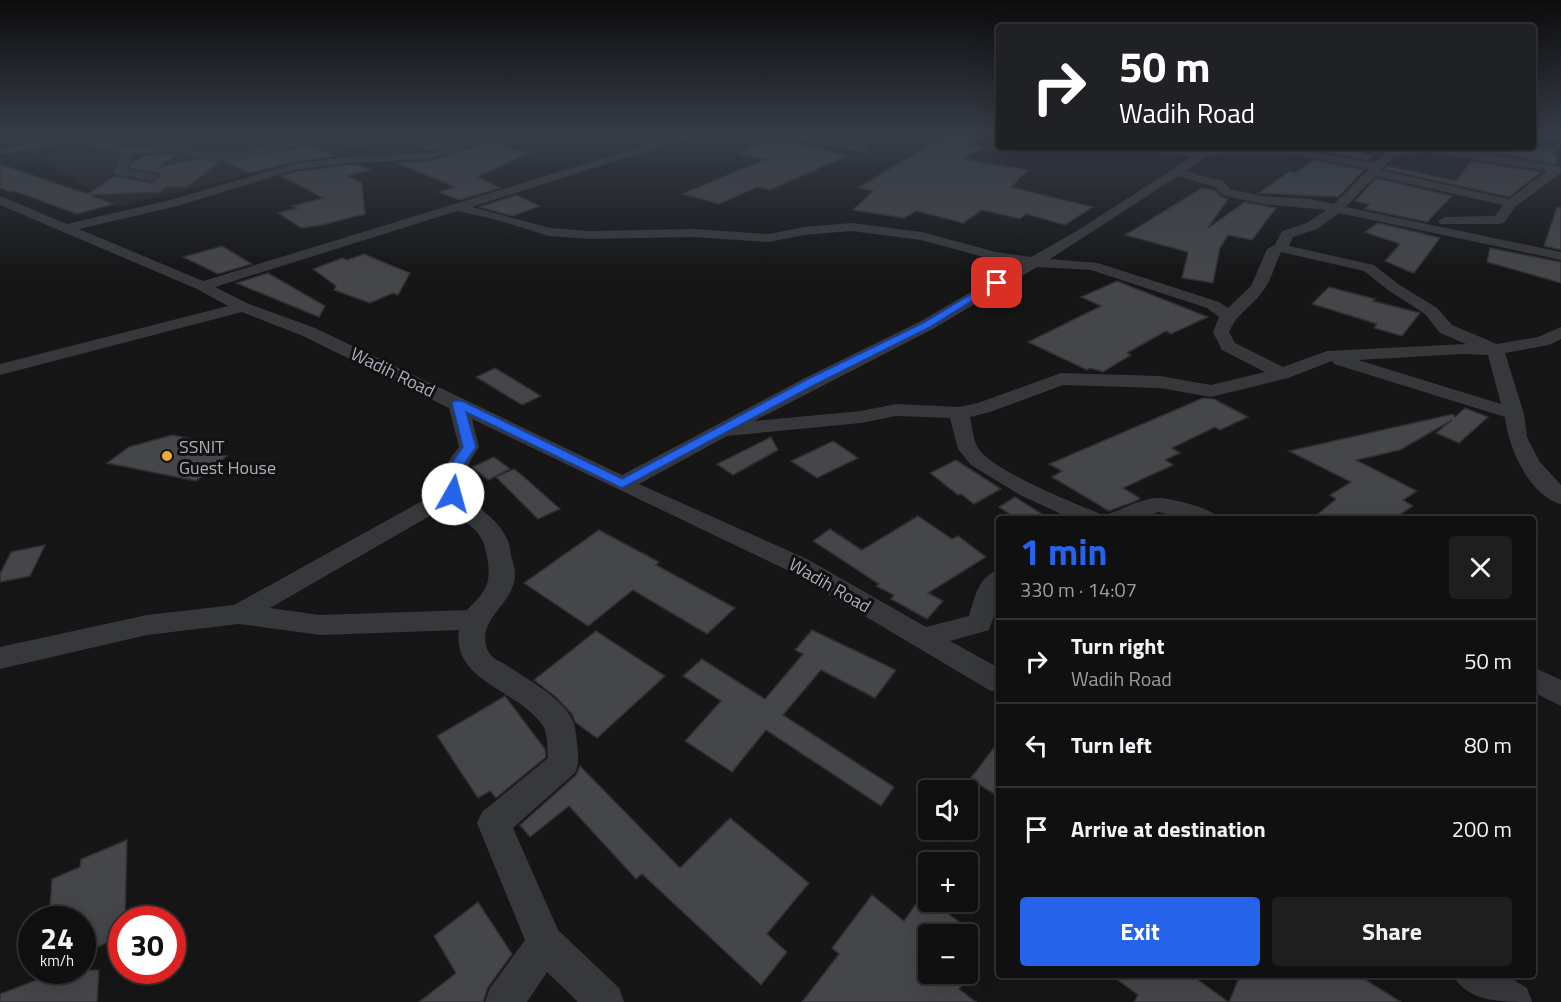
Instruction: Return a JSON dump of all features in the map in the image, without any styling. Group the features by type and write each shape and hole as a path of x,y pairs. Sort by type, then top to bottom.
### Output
{"street":[{"path":"65,228 177,202 251,180"},
{"path":"202,286 544,180"},
{"path":"622,484 812,382 927,325 1080,235 1166,180"},
{"path":"1205,180 1219,184 1226,192 1336,209 1561,256"},
{"path":"1281,248 1287,234 1312,226 1336,209 1364,180"},
{"path":"1418,180 1512,203"},
{"path":"1403,222 1499,220 1512,203 1544,180"},
{"path":"455,207 497,216 549,232 591,235 693,233 769,238 804,231 850,227 922,236 995,256 1032,262 1093,266 1213,305 1228,316"},
{"name":"Wadih Road","path":"9,208 65,228 202,286 243,307 309,332 622,484 798,565 996,680"},
{"path":"1282,374 1228,346 1221,332 1228,316 1251,299 1264,281 1274,249 1281,248 1369,268 1393,287 1431,311 1446,329 1495,350"},
{"path":"0,370 243,307"},
{"path":"723,429 861,417 896,410 959,413 983,408 1062,379 1160,382 1211,391 1282,374 1327,356 1462,349 1495,350 1543,341 1561,332"},
{"path":"1495,350 1514,414 1517,437 1529,463 1544,482 1561,497"},
{"path":"1327,356 1514,414"},
{"path":"458,403 469,447 454,471 453,494 459,506 483,524 496,540 503,574 493,600 474,620 471,641 478,661 542,705 559,723 564,763 494,823 545,943 605,1002"},
{"path":"959,413 970,452 991,469 1069,514"},
{"path":"239,614 453,494"},
{"path":"1125,516 1158,505 1202,516"},
{"path":"921,638 980,623 990,589 996,582"},
{"path":"1,659 147,625 239,614 320,625 474,620"},
{"path":"1536,680 1561,694"},
{"path":"504,1002 545,943"},
{"path":"1477,978 1513,1002"}],"shaded area":[{"path":"75,180 227,180 117,207"}],"building":[{"path":"0,180 46,180 87,194 109,180 135,180 152,183 156,180 196,180 187,187 166,187 160,192 90,195 114,204 77,214 0,188"},
{"path":"288,180 355,180 362,183 365,214 301,228 278,213 297,208 292,206 323,198"},
{"path":"438,180 484,180 500,188 459,200 439,192 455,187"},
{"path":"716,180 793,180 770,190 757,187 719,204 682,194"},
{"path":"872,180 1018,180 1011,187 1093,207 1065,225 1026,214 1020,219 982,210 963,223 916,211 904,218 853,210 873,191 858,188"},
{"path":"1278,180 1355,180 1338,197 1259,193"},
{"path":"1374,180 1383,180 1452,196 1427,222 1365,209 1370,204 1355,201"},
{"path":"1432,180 1531,180 1509,197"},
{"path":"1202,188 1216,191 1220,196 1228,199 1208,228 1245,202 1276,208 1252,240 1228,235 1220,248 1213,283 1182,278 1188,252 1125,235"},
{"path":"516,195 540,206 512,216 480,207"},
{"path":"1557,207 1561,207 1561,250 1544,246"},
{"path":"1378,223 1440,238 1414,273 1385,261 1400,244 1365,232"},
{"path":"222,246 252,264 218,274 183,257"},
{"path":"1490,248 1561,262 1561,283 1487,262"},
{"path":"364,254 410,273 398,295 393,293 370,303 334,290 336,286 313,269 342,258 347,260"},
{"path":"268,273 325,306 319,317 236,283"},
{"path":"1117,281 1208,317 1171,334 1166,331 1127,353 1131,355 1103,372 1090,368 1087,370 1028,342 1101,306 1081,297"},
{"path":"1329,287 1420,313 1402,336 1374,328 1377,324 1312,304"},
{"path":"495,368 541,396 522,405 476,377"},
{"path":"1203,398 1214,399 1248,417 1220,430 1215,427 1172,448 1180,453 1165,460 1173,465 1123,488 1140,498 1136,501 1109,511 1052,477 1062,471 1049,464"},
{"path":"1465,408 1488,417 1459,443 1436,433 1452,420 1400,450 1356,460 1417,491 1403,500 1413,506 1398,516 1316,516 1336,499 1330,495 1351,482 1289,451 1453,414 1455,417"},
{"path":"172,435 209,442 192,451 227,456 196,481 107,463 129,447"},
{"path":"771,437 778,450 733,475 717,464"},
{"path":"833,441 858,458 817,478 791,461"},
{"path":"494,457 510,469 488,480 472,467"},
{"path":"956,460 1001,489 974,504 961,494 958,495 930,473"},
{"path":"514,469 560,509 538,519 496,477"},
{"path":"1015,497 1045,516 1012,516 999,507"},
{"path":"918,516 952,539 958,536 986,557 928,593 943,601 927,619 891,599 894,595 876,586 879,584 813,541 830,529 862,550"},
{"path":"599,530 659,562 656,565 735,608 707,634 633,590 588,626 524,583"},
{"path":"45,545 30,576 0,582 0,574 11,552"},
{"path":"812,630 896,670 875,698 821,670 783,715 894,787 881,806 766,730 732,772 685,741 721,701 683,676 702,659 765,699 803,654 795,650"},
{"path":"596,631 665,676 597,738 575,722 572,714 556,697 534,680"},
{"path":"505,696 545,749 546,757 496,798 490,791 478,798 437,736"},
{"path":"996,745 996,795 978,784 978,780 970,779"},
{"path":"580,766 680,868 730,818 809,883 767,934 787,952 761,985 642,874 636,879 569,806 530,837 520,825 576,775"},
{"path":"127,840 125,906 108,906 108,942 96,948 96,906 50,906 52,879 80,867 81,859"},
{"path":"872,895 904,921 918,901 918,912 946,912 962,924 918,924 918,984 962,984 959,989 976,1002 802,1002 839,954 832,948"},
{"path":"478,902 512,954 488,987 483,1002 419,1002 456,973 434,936"},
{"path":"96,970 99,970 97,1002 0,1002 0,994 26,984 96,984"},
{"path":"1115,978 1195,978 1229,1002 1134,1002 1138,995"},
{"path":"1239,978 1363,978 1401,1002 1229,1002"}],"place":[{"name":"SSNIT Guest House","path":"167,456"}],"route":[{"path":"453,494 452,477 456,465 469,447 458,403 622,484 812,382 927,325 997,283"}]}
